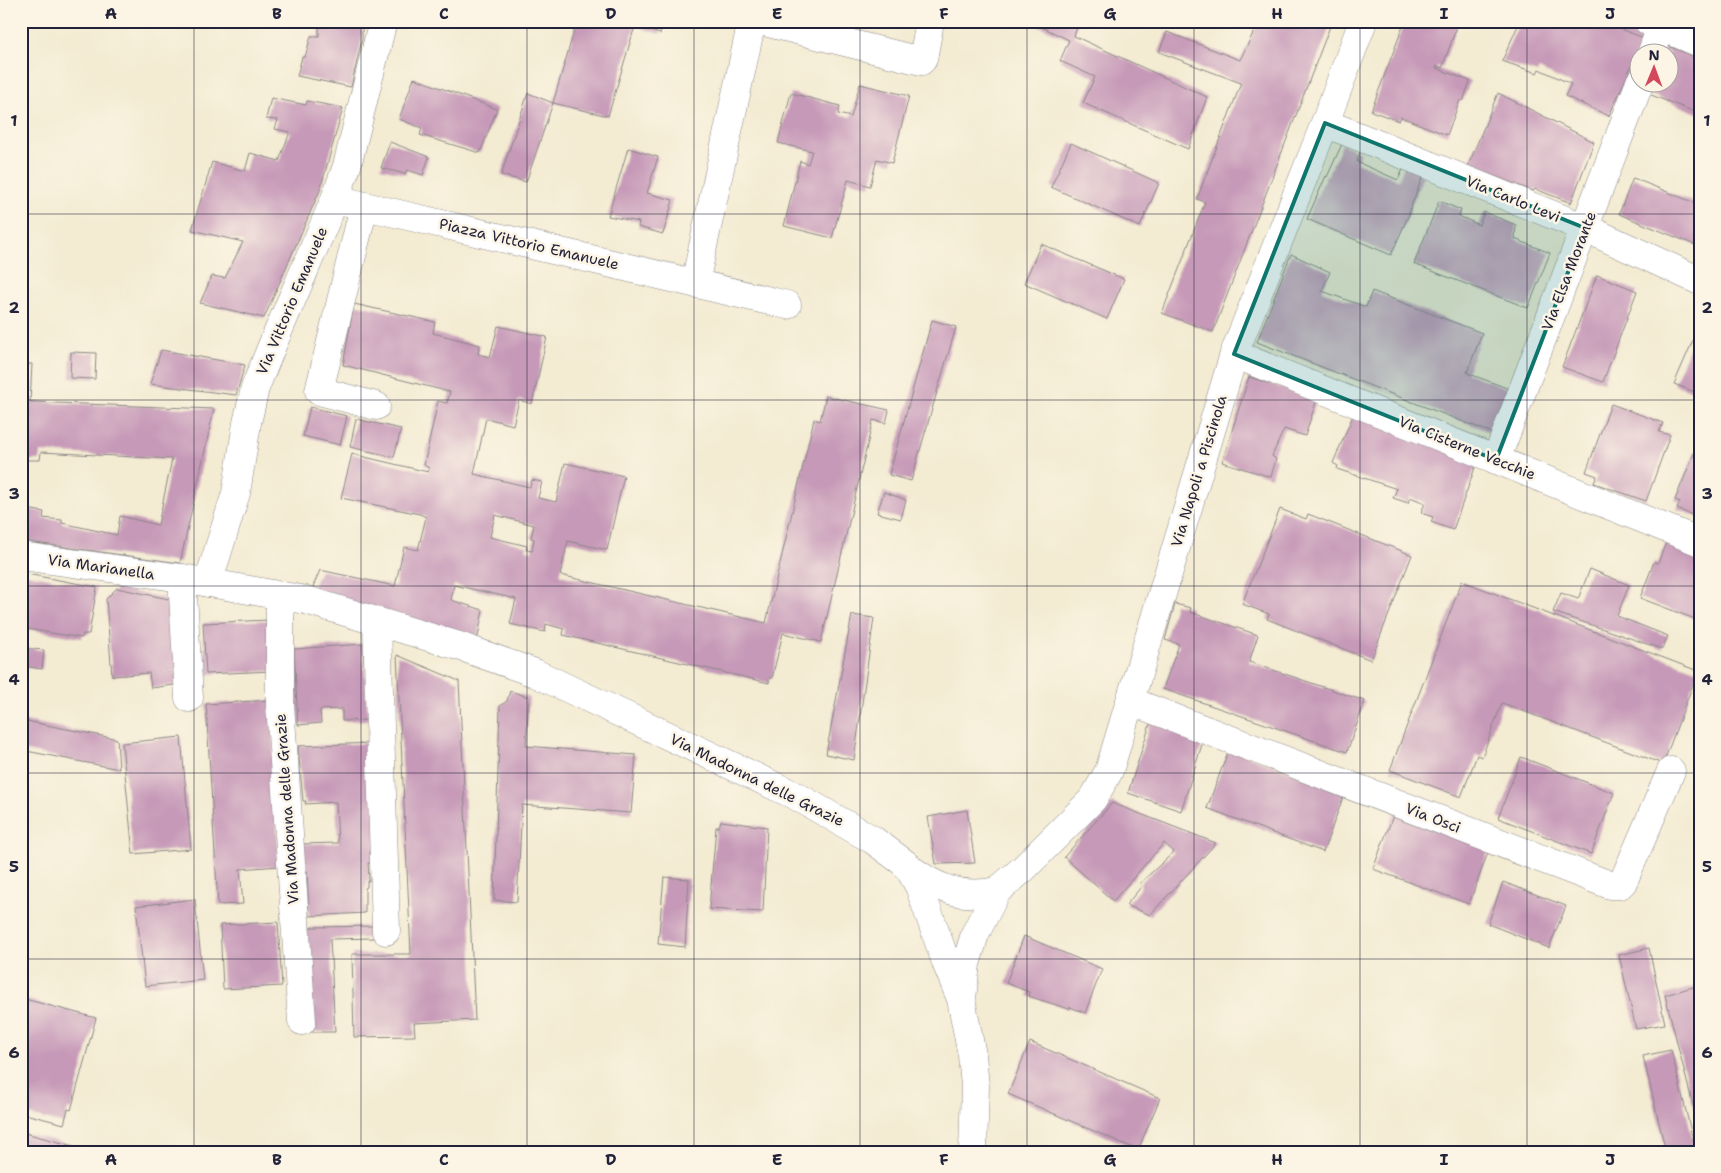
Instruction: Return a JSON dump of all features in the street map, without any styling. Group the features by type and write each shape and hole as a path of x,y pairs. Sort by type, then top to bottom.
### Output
{"street":[{"name":"Via Vittorio Emanuele","path":"208,583 236,493 247,423 255,388 336,199 347,166 383,21"},
{"path":"695,283 752,21"},
{"path":"760,21 922,61 930,21"},
{"name":"Via Napoli a Piscinola","path":"961,999 966,964 975,934 997,892 1023,870 1094,799 1109,771 1234,354 1363,21"},
{"path":"1654,42 1658,23 1700,43"},
{"name":"Via Elsa Morante","path":"1496,460 1636,92"},
{"name":"Via Carlo Levi","path":"1325,122 1585,228 1700,281"},
{"name":"Piazza Vittorio Emanuele","path":"336,199 788,305"},
{"path":"364,206 319,391 376,406"},
{"name":"Via Cisterne Vecchie","path":"1234,354 1700,542"},
{"name":"Via Marianella","path":"21,556 208,583"},
{"path":"182,578 189,698"},
{"name":"Via Madonna delle Grazie","path":"208,583 306,600 377,623 459,646 535,673 798,797 872,840 907,865 919,886 961,999 972,1055 975,1086 973,1152"},
{"name":"Via Madonna delle Grazie","path":"280,597 280,704 290,872 302,1021"},
{"path":"377,623 386,931"},
{"name":"Via Osci","path":"1130,701 1614,886 1620,885 1623,882 1671,771"},
{"path":"907,865 921,877 941,887 966,894 980,895 997,892"}],"highlighted area":[{"path":"1325,123 1585,228 1496,460 1234,354"}],"building":[{"path":"295,21 365,21 351,87 297,76 302,57 305,57 311,36 319,36 319,24 294,24"},
{"path":"577,21 664,21 660,34 635,26 608,116 553,103"},
{"path":"1029,21 1079,21 1074,36 1207,97 1188,149 1083,103 1095,77 1060,61 1069,40"},
{"path":"1259,21 1332,21 1213,332 1162,313 1205,202 1197,199 1241,83 1159,52 1167,32 1240,60"},
{"path":"1405,21 1459,21 1442,68 1437,66 1436,68 1470,81 1463,101 1460,100 1447,135 1401,117 1399,121 1371,111"},
{"path":"1520,21 1599,21 1644,38 1642,42 1628,42 1628,74 1609,116 1565,96 1571,84 1539,69 1537,73 1502,61"},
{"path":"1678,50 1700,59 1700,114 1646,93 1678,92"},
{"path":"414,78 497,109 480,153 420,135 422,128 399,119"},
{"path":"860,84 909,96 892,163 877,159 870,186 848,180 832,238 784,226 800,161 808,164 812,151 778,143 791,93 840,106 838,114 851,117"},
{"path":"528,93 553,103 526,182 501,175"},
{"path":"1498,93 1594,142 1571,203 1535,189 1533,191 1468,166"},
{"path":"271,98 306,105 307,101 343,108 320,190 264,318 200,303 212,276 225,278 243,242 192,230 212,162 245,171 250,153 279,161 290,132 275,129 278,120 266,119"},
{"path":"390,142 429,157 423,175 407,170 405,174 381,168"},
{"path":"1071,143 1159,183 1140,227 1051,187"},
{"path":"1342,144 1360,152 1357,162 1398,180 1411,152 1429,160 1410,212 1391,255 1307,219"},
{"path":"628,148 658,157 647,193 673,200 663,234 638,227 639,222 608,216"},
{"path":"1633,178 1700,205 1700,247 1619,214"},
{"path":"1439,201 1461,210 1459,216 1479,225 1484,212 1516,225 1515,239 1550,253 1528,308 1414,264"},
{"path":"1041,244 1124,279 1107,319 1024,283"},
{"path":"1291,254 1330,272 1322,291 1366,307 1372,291 1482,333 1467,373 1512,390 1495,434 1257,342"},
{"path":"1597,275 1637,291 1603,382 1562,367"},
{"path":"354,304 435,322 433,333 480,345 478,354 490,357 498,326 547,337 532,404 519,400 513,425 486,418 474,474 530,487 532,480 542,482 538,498 556,502 565,463 624,476 607,550 568,541 560,575 766,623 814,419 820,421 826,396 889,410 886,423 873,420 821,642 783,633 772,678 769,678 769,683 563,635 564,629 546,624 545,632 510,624 516,599 454,585 451,600 483,610 476,647 312,589 320,570 395,586 404,547 418,550 426,517 420,514 341,498 352,454 428,472 429,468 424,465 438,401 447,403 450,392 343,365","holes":["495,515 534,525 531,538 534,539 532,551 526,550 527,546 490,537"]},
{"path":"932,320 956,327 911,481 889,475"},
{"path":"1697,331 1700,332 1700,394 1674,384"},
{"path":"161,350 245,365 236,395 150,384"},
{"path":"71,352 96,353 95,379 70,378"},
{"path":"21,364 32,364 30,402 214,409 180,563 21,541 21,508 44,512 43,518 62,520 62,523 117,535 120,516 158,525 172,459 41,452 40,460 21,460"},
{"path":"1249,377 1317,399 1305,436 1284,429 1272,456 1276,459 1271,477 1222,462"},
{"path":"1611,404 1663,423 1659,432 1670,435 1646,501 1594,483 1597,476 1586,472"},
{"path":"310,407 347,416 340,445 303,436"},
{"path":"1355,411 1478,459 1453,530 1431,522 1433,517 1421,513 1425,503 1410,497 1408,503 1393,498 1397,489 1337,469 1338,466 1333,463"},
{"path":"356,419 401,429 394,457 350,447"},
{"path":"1695,451 1700,453 1700,518 1677,509 1680,502 1675,500"},
{"path":"884,492 906,500 901,519 877,513"},
{"path":"1280,509 1306,519 1308,514 1412,555 1371,660 1267,619 1269,614 1242,604"},
{"path":"1666,542 1700,555 1700,621 1640,598 1654,562 1658,563"},
{"path":"1590,569 1629,585 1617,616 1668,636 1662,649 1553,612 1561,593 1578,599"},
{"path":"21,573 97,587 89,634 83,634 82,638 21,628"},
{"path":"1462,581 1698,671 1663,764 1502,703 1482,757 1477,755 1461,797 1390,770"},
{"path":"117,588 178,601 181,684 151,688 149,673 112,676 106,599"},
{"path":"1175,604 1191,608 1190,612 1258,635 1249,662 1365,701 1347,752 1163,689 1179,644 1165,640"},
{"path":"852,615 874,618 854,760 826,754"},
{"path":"269,620 272,671 206,674 203,623"},
{"path":"363,644 368,720 342,721 342,709 320,710 321,723 298,725 294,649"},
{"path":"21,648 44,650 42,669 24,666 22,678"},
{"path":"397,655 459,681 475,1020 414,1023 415,1036 354,1037 352,954 411,954"},
{"path":"510,691 529,697 526,746 636,755 631,813 522,805 517,902 494,900 500,706 507,701"},
{"path":"271,700 279,866 240,869 243,904 218,905 206,704"},
{"path":"1152,718 1205,735 1181,811 1128,793"},
{"path":"21,720 117,739 119,769 21,750"},
{"path":"181,737 191,849 133,854 122,743"},
{"path":"373,743 377,863 368,863 369,881 367,881 367,887 365,888 365,913 309,916 307,871 302,872 301,844 338,843 336,802 305,804 306,801 303,801 298,746"},
{"path":"1229,749 1345,792 1323,852 1207,808"},
{"path":"1521,757 1614,793 1591,854 1498,818"},
{"path":"1112,803 1216,843 1150,915 1126,905 1141,887 1140,883 1174,852 1164,843 1113,901 1064,857"},
{"path":"967,810 975,863 936,864 928,817"},
{"path":"1394,813 1490,847 1469,904 1373,869"},
{"path":"721,821 767,827 763,912 709,909 716,827 719,827"},
{"path":"664,877 689,879 685,947 658,944"},
{"path":"1503,882 1566,906 1549,948 1488,924"},
{"path":"195,899 203,980 145,986 136,906"},
{"path":"278,922 282,986 223,989 220,925"},
{"path":"374,926 374,938 330,939 335,1032 311,1032 306,931 312,927"},
{"path":"1024,936 1102,969 1085,1013 1028,996 1029,992 1006,983"},
{"path":"1649,948 1665,1024 1636,1029 1619,955"},
{"path":"1700,985 1700,1129 1699,1129 1665,995"},
{"path":"21,998 96,1018 71,1110 68,1109 64,1124 21,1113"},
{"path":"1030,1042 1160,1098 1138,1150 1008,1094"},
{"path":"1671,1050 1696,1152 1666,1152 1643,1056"},
{"path":"21,1132 93,1151 21,1152"}]}
